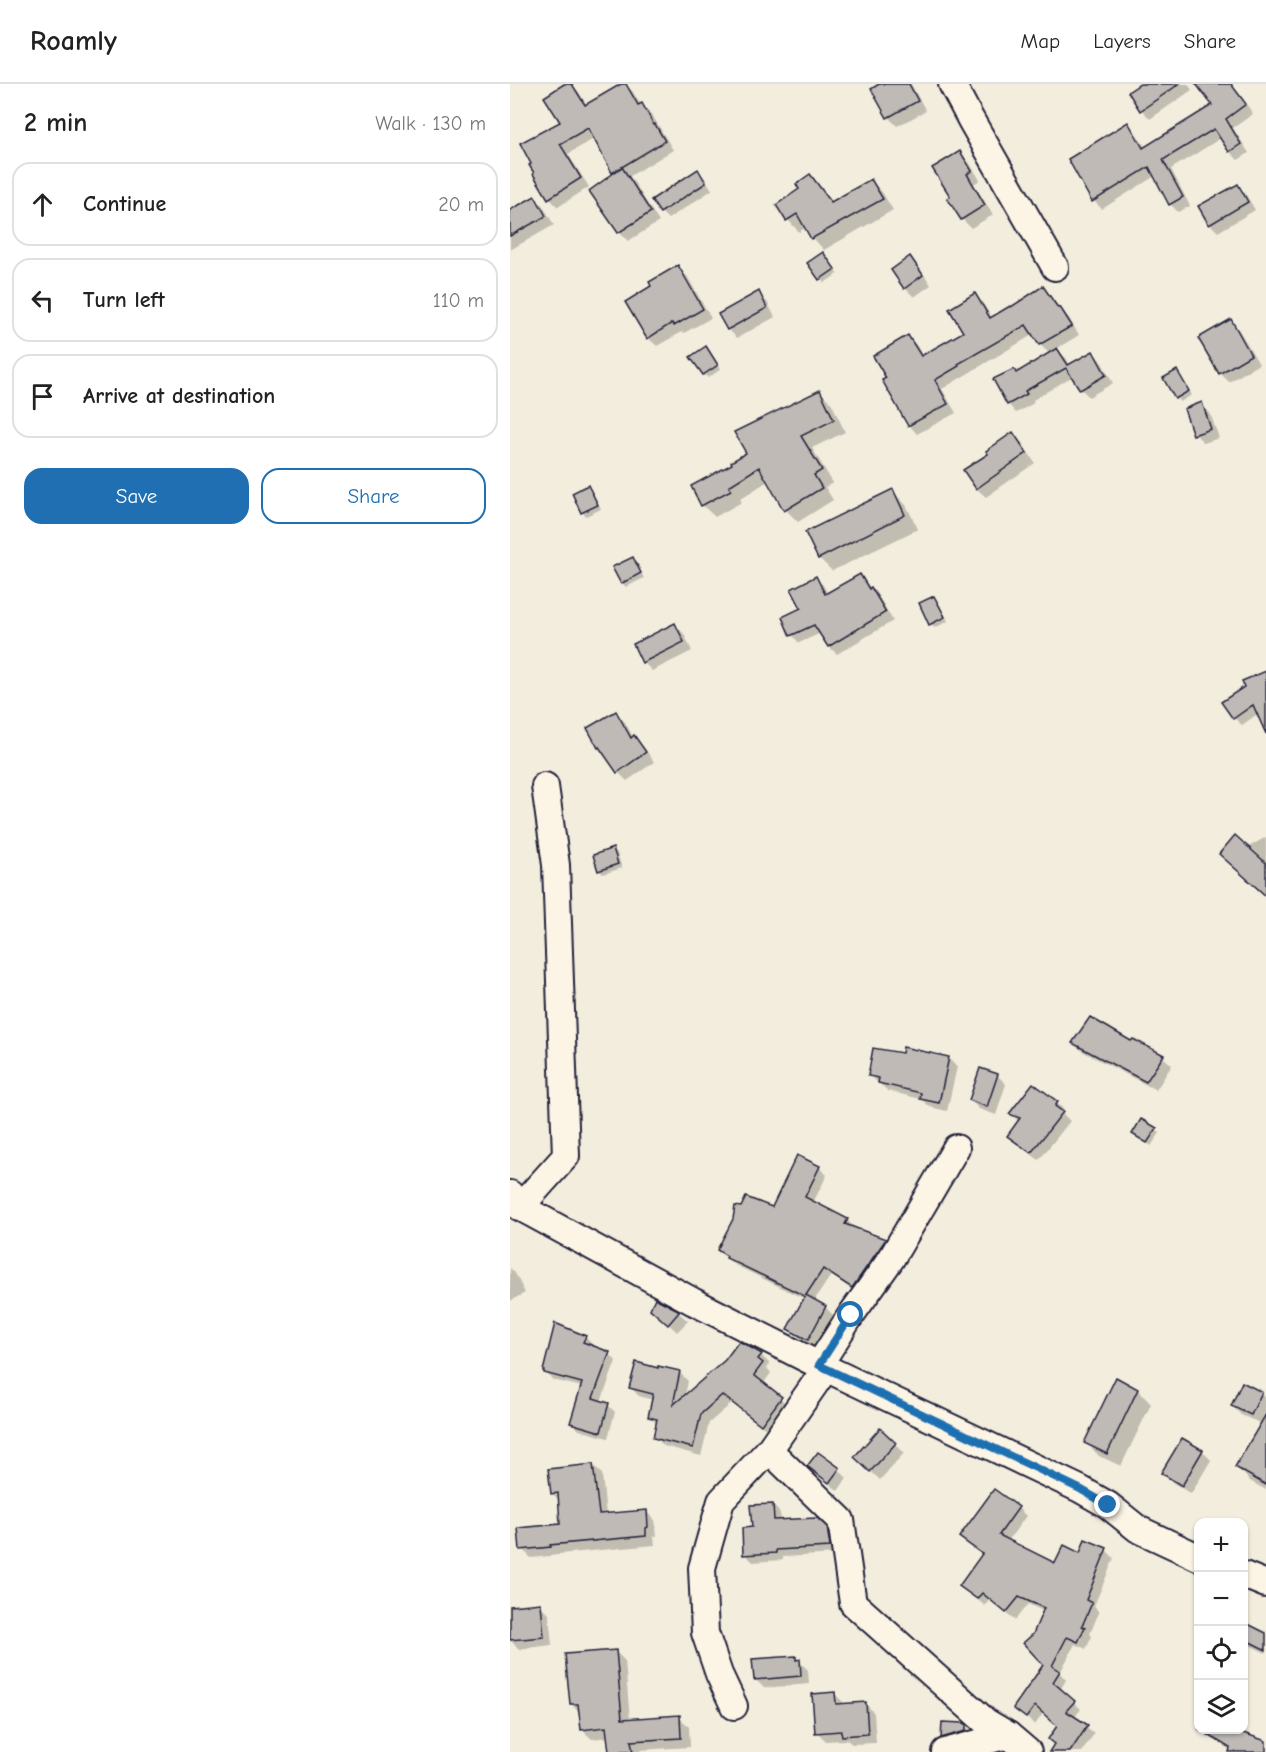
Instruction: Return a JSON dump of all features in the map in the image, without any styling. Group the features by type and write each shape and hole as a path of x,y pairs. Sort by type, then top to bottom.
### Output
{"street":[{"path":"952,84 1055,267"},
{"path":"545,786 556,865 566,1156 515,1200 694,1302 1080,1489 1108,1505 1138,1529 1194,1555"},
{"path":"734,1706 719,1674 705,1633 702,1568 721,1501 768,1449 891,1260 956,1148"},
{"path":"768,1449 841,1520 853,1603 986,1722 1008,1735 1028,1752"},
{"path":"1248,1577 1266,1584"},
{"path":"945,1752 1008,1735"}],"building":[{"path":"564,84 572,84 585,105 621,84 626,84 638,105 642,103 665,141 612,173 588,128 560,144 581,178 548,199 533,174 529,165 531,164 520,143 560,122 544,97"},
{"path":"879,84 909,84 918,101 887,118 871,89"},
{"path":"1140,84 1179,84 1140,111 1128,92"},
{"path":"1196,84 1231,84 1246,104 1226,119 1241,144 1229,152 1214,129 1163,160 1183,197 1169,205 1149,167 1092,202 1068,159 1128,122 1143,148 1212,105"},
{"path":"960,151 972,171 967,174 985,205 961,220 947,198 950,196 932,168"},
{"path":"622,167 651,212 618,233 589,191"},
{"path":"698,169 706,183 660,213 651,200"},
{"path":"810,174 831,202 871,179 883,199 811,239 797,214 786,221 776,205 799,189 796,184"},
{"path":"1238,184 1248,202 1209,225 1198,206"},
{"path":"535,196 546,216 510,236 510,210"},
{"path":"823,252 835,269 819,280 807,263"},
{"path":"910,256 923,275 904,289 891,270"},
{"path":"678,265 703,309 674,326 672,323 647,339 625,302 651,286 649,282"},
{"path":"1043,286 1072,326 1039,345 1026,325 958,364 959,366 935,380 948,404 908,426 882,380 886,378 873,356 908,335 921,356 963,332 949,309 975,293 990,318"},
{"path":"759,291 767,308 727,330 718,314"},
{"path":"1231,319 1251,355 1219,374 1198,338"},
{"path":"706,346 718,365 703,375 690,357"},
{"path":"1057,348 1068,365 1093,351 1106,375 1080,390 1066,368 1025,391 1027,394 1007,405 993,379 1014,369 1016,373"},
{"path":"1177,370 1189,391 1175,399 1163,378"},
{"path":"820,390 834,420 801,436 822,470 814,475 822,488 784,511 759,467 729,486 731,490 701,506 691,486 732,464 731,462 746,453 734,432"},
{"path":"1202,402 1211,429 1193,435 1184,409"},
{"path":"1013,432 1027,453 976,489 963,470 988,454 986,451"},
{"path":"588,485 598,505 581,513 572,493"},
{"path":"893,489 905,515 818,559 805,532"},
{"path":"633,557 641,573 621,584 612,567"},
{"path":"860,574 886,612 828,647 814,625 790,636 782,617 801,608 791,589 816,576 825,594"},
{"path":"934,596 945,617 929,625 919,603"},
{"path":"675,623 684,642 642,663 633,644"},
{"path":"1266,671 1266,734 1253,705 1233,719 1221,702 1244,687 1242,681"},
{"path":"616,711 631,738 634,735 646,752 617,773 598,748 587,728"},
{"path":"1235,835 1266,863 1266,896 1219,854"},
{"path":"613,848 618,864 598,871 593,855"},
{"path":"1090,1017 1131,1041 1133,1039 1164,1055 1146,1082 1072,1043"},
{"path":"903,1047 949,1057 939,1103 920,1099 921,1093 878,1083 879,1078 868,1076 873,1048 902,1053"},
{"path":"980,1068 998,1074 987,1107 969,1100"},
{"path":"1033,1083 1058,1102 1055,1106 1063,1112 1031,1153 1007,1136 1020,1118 1009,1114"},
{"path":"1141,1119 1157,1128 1147,1143 1132,1134"},
{"path":"797,1155 820,1166 805,1197 848,1219 845,1224 886,1239 852,1288 823,1269 806,1295 826,1306 808,1340 787,1329 805,1296 726,1258 727,1256 717,1250 733,1219 735,1206 741,1207 746,1197 772,1207"},
{"path":"655,1298 680,1311 668,1325 650,1309"},
{"path":"555,1323 586,1336 583,1342 610,1352 593,1398 609,1403 601,1432 570,1423 582,1383 543,1371"},
{"path":"739,1341 762,1354 758,1359 763,1363 754,1375 782,1397 761,1425 722,1395 701,1414 693,1448 653,1438 657,1419 648,1417 653,1394 629,1388 636,1362 680,1371 673,1405 725,1360"},
{"path":"1116,1377 1138,1389 1107,1454 1084,1443"},
{"path":"1242,1382 1262,1392 1251,1415 1231,1406"},
{"path":"1266,1414 1266,1485 1235,1467"},
{"path":"880,1428 896,1443 870,1472 854,1457"},
{"path":"1182,1438 1203,1450 1182,1486 1161,1473"},
{"path":"818,1452 840,1468 829,1483 807,1466"},
{"path":"593,1464 599,1514 647,1510 646,1536 520,1550 518,1528 560,1524 558,1493 551,1494 548,1469"},
{"path":"994,1489 1019,1507 999,1535 1055,1563 1064,1545 1080,1553 1085,1539 1107,1548 1086,1600 1092,1603 1082,1626 1085,1627 1078,1642 1067,1637 1052,1666 1060,1671 1053,1682 1075,1701 1066,1711 1088,1725 1070,1752 1049,1752 1054,1744 1048,1739 1057,1726 1035,1706 1026,1718 1013,1708 1043,1665 1023,1643 1033,1634 1044,1608 1019,1597 1006,1613 982,1593 977,1599 959,1586 982,1554 959,1537"},
{"path":"773,1504 774,1520 817,1518 827,1527 830,1547 776,1550 776,1553 743,1555 742,1528 752,1527 750,1505"},
{"path":"541,1603 544,1637 510,1640 510,1606"},
{"path":"1248,1624 1266,1633 1266,1650 1248,1641"},
{"path":"616,1650 622,1719 680,1715 681,1738 631,1741 633,1752 609,1752 606,1727 581,1730 578,1704 570,1704 565,1654"},
{"path":"796,1656 796,1660 800,1659 801,1676 754,1680 752,1659"},
{"path":"835,1692 836,1704 866,1702 868,1734 842,1736 841,1731 815,1733 812,1694"},
{"path":"942,1722 964,1723 966,1731 941,1738"},
{"path":"1207,1734 1246,1734 1266,1741 1266,1752 1229,1752 1230,1748"}],"route":[{"path":"851,1315 819,1365 1080,1489 1108,1505"}]}
